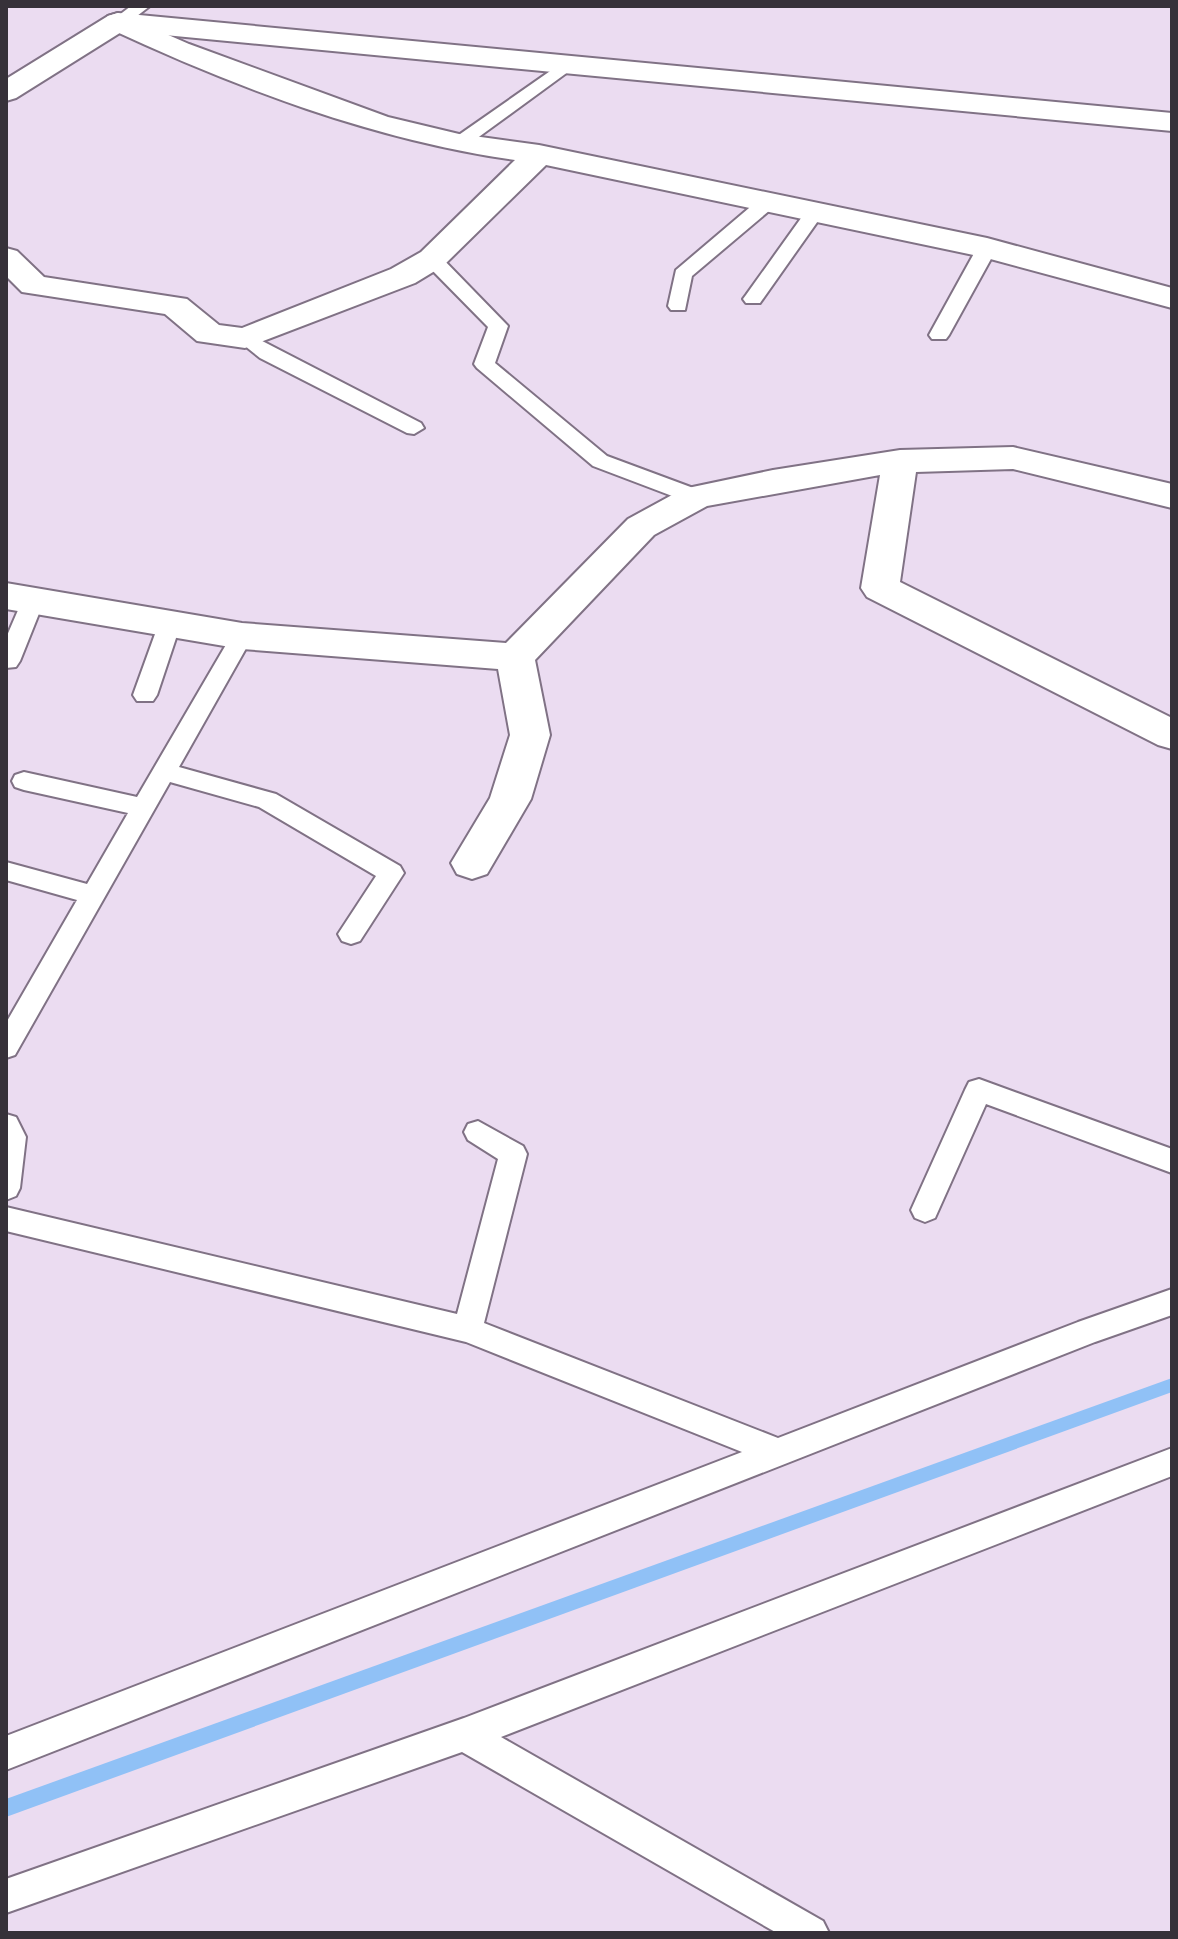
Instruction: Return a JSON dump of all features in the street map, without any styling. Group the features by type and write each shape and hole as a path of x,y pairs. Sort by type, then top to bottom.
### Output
{"street":[{"path":"130,14 179,50 378,123 459,143 539,154 987,248 1172,298"},
{"path":"6,92 130,14 566,65 1172,122"},
{"path":"6,258 34,285 175,306 209,334 245,338 403,276 432,259 539,154"},
{"path":"515,657 641,527 696,497 900,461 1013,458 1172,496"},
{"path":"900,461 880,588 1172,735"},
{"path":"20,598 242,636 515,657"},
{"path":"472,863 510,799 530,735 515,657"}],"lane":[{"path":"459,143 566,65"},
{"path":"678,306 683,274 769,201"},
{"path":"753,299 816,211"},
{"path":"939,335 987,248"},
{"path":"432,259 498,326 484,364 600,461 696,497"},
{"path":"245,338 267,354 414,428"},
{"path":"8,661 20,598"},
{"path":"145,695 170,623"},
{"path":"6,1047 242,636"},
{"path":"164,772 267,800 391,873 351,934"},
{"path":"24,781 143,807"},
{"path":"6,871 93,895"},
{"path":"925,1210 979,1090 1172,1161"},
{"path":"6,1125 12,1137 6,1188"},
{"path":"468,1330 513,1154 478,1132"},
{"path":"6,1219 468,1330 779,1452"},
{"path":"6,1753 1088,1331 1172,1302"},
{"path":"6,1896 464,1735 1172,1462"},
{"path":"464,1735 811,1933"}],"waterway":[{"path":"6,1808 1172,1385"}]}
